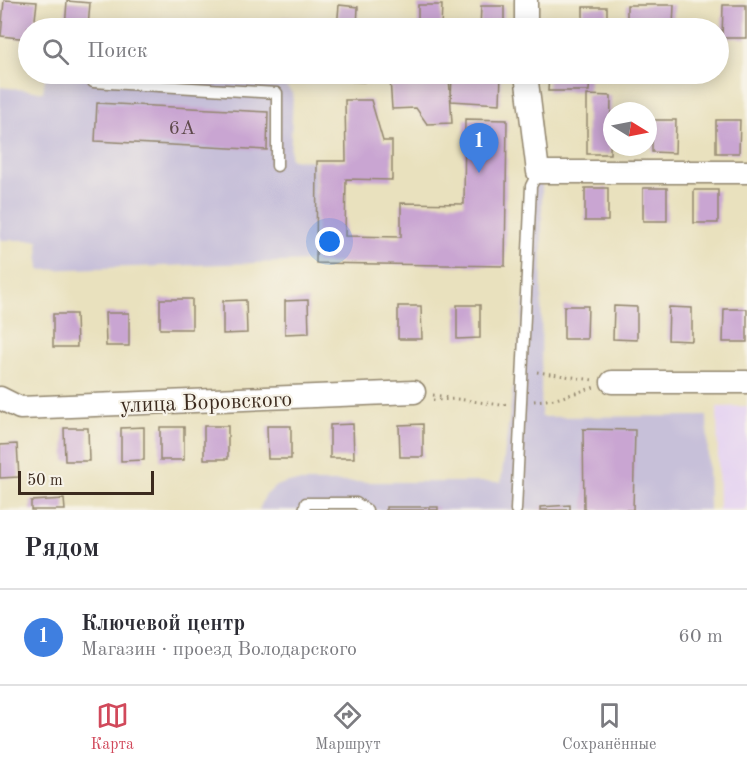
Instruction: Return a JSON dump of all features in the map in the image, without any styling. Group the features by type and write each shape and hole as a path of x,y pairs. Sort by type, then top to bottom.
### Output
{"street":[{"path":"526,0 526,18"},
{"path":"527,84 538,172 747,172"},
{"path":"612,382 747,382"},
{"name":"улица Воровского","path":"0,398 20,408 414,392"}],"lane":[{"path":"126,84 277,93 277,166"},
{"path":"516,510 531,186 538,172"},
{"path":"304,510 306,503 356,503 367,510"}],"path":[{"path":"537,373 612,382"}],"shaded area":[{"path":"44,84 284,84 293,94 290,159 314,161 317,261 39,270 38,240 0,240 0,87 43,92"},
{"path":"528,181 542,181 541,417 707,416 709,510 259,510 265,496 276,486 288,482 501,482 527,280"},
{"path":"747,406 747,510 719,510 717,407"}],"building":[{"path":"4,0 37,2 35,18 18,18 18,38 1,36"},
{"path":"67,1 90,3 89,18 66,18"},
{"path":"339,5 358,7 357,18 338,18"},
{"path":"418,5 442,5 441,18 418,18"},
{"path":"627,5 674,5 673,18 627,18"},
{"path":"723,5 746,5 746,38 729,38 729,18 723,18"},
{"path":"481,6 504,6 504,18 480,18"},
{"path":"583,7 607,7 607,18 583,18"},
{"path":"390,84 450,84 452,123 427,124 416,108 392,109"},
{"path":"452,84 501,84 500,104 451,101"},
{"path":"548,84 589,84 589,91 548,91"},
{"path":"587,95 611,96 611,102 603,102 603,154 587,154"},
{"path":"345,100 371,100 383,141 392,141 392,180 346,179 345,236 401,237 401,203 464,204 465,119 507,120 505,266 316,263 317,161 346,161"},
{"path":"97,103 268,112 267,150 95,141"},
{"path":"657,120 676,120 675,153 657,152"},
{"path":"716,120 740,120 739,153 716,153"},
{"path":"585,188 608,188 608,221 585,221"},
{"path":"643,188 667,188 667,221 643,221"},
{"path":"694,190 718,190 718,223 694,223"},
{"path":"160,299 192,299 192,329 160,329"},
{"path":"246,300 247,333 223,334 223,301"},
{"path":"308,300 309,333 285,334 285,301"},
{"path":"457,305 480,305 480,338 457,339"},
{"path":"398,306 421,306 422,339 398,339"},
{"path":"564,306 588,306 587,339 564,339"},
{"path":"614,306 637,307 637,340 613,339"},
{"path":"669,307 692,308 692,341 668,340"},
{"path":"724,309 747,309 747,342 723,342"},
{"path":"105,313 129,313 129,346 106,346"},
{"path":"53,314 76,314 77,347 53,347"},
{"path":"353,424 354,458 330,458 330,425"},
{"path":"423,424 423,457 400,457 399,425"},
{"path":"204,426 228,426 228,459 204,459"},
{"path":"267,426 291,426 291,459 268,459"},
{"path":"144,427 144,460 121,461 121,428"},
{"path":"160,427 184,427 184,460 160,460"},
{"path":"64,428 88,428 89,461 65,461"},
{"path":"583,429 635,430 633,510 584,510"},
{"path":"17,444 19,477 0,478 0,445"},
{"path":"64,499 65,510 31,510 31,501"},
{"path":"570,505 570,510 540,510 540,507"},
{"path":"386,507 438,507 438,510 386,510"}],"place":[{"name":"Ключевой центр","path":"479,173"}]}
